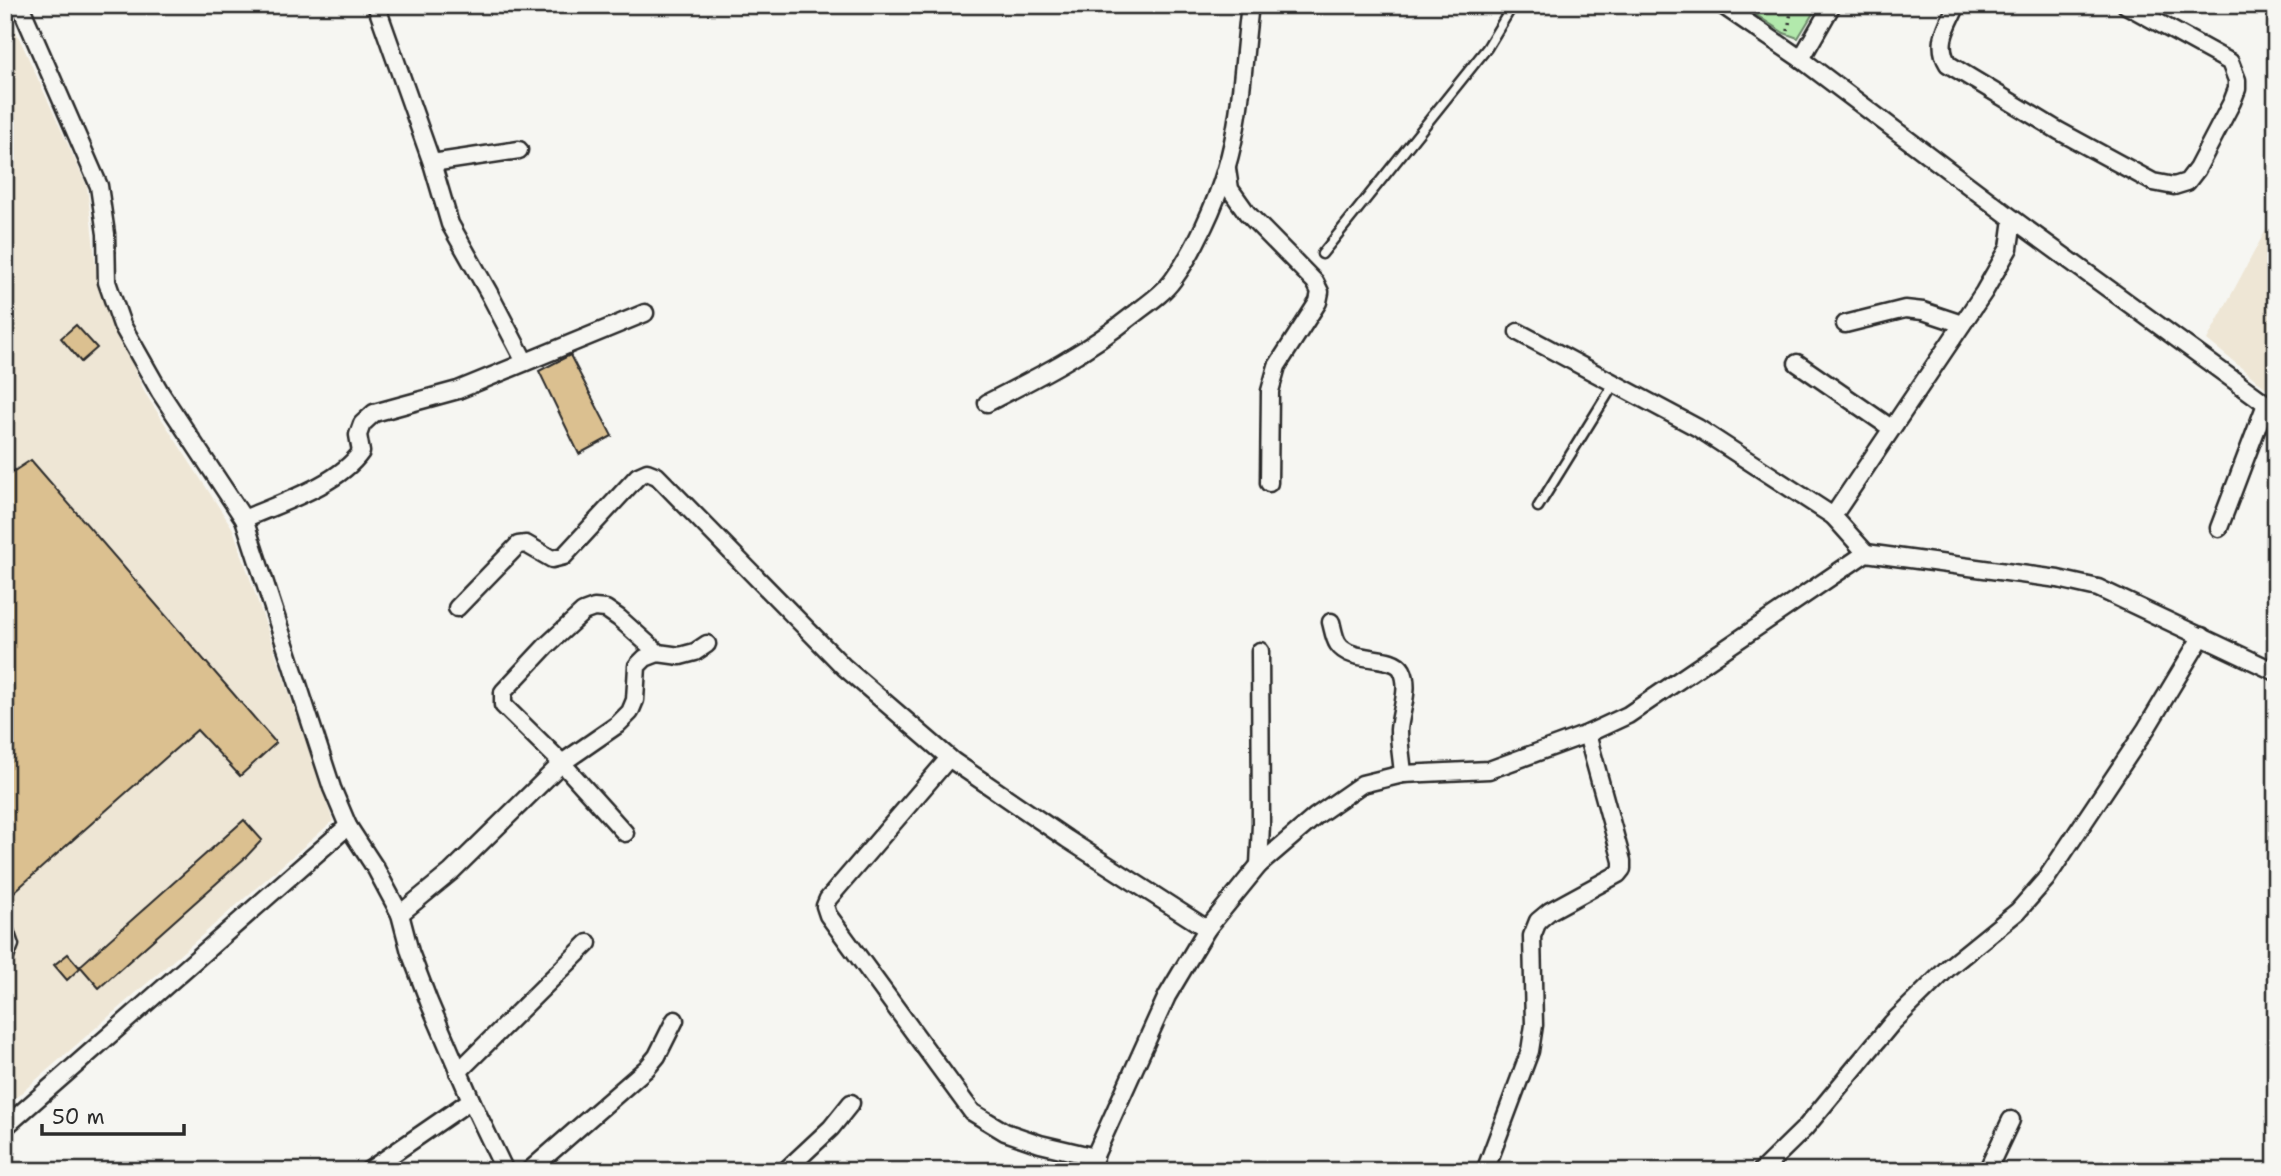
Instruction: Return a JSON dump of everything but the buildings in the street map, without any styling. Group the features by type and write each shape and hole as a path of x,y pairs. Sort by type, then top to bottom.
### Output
{"street":[{"path":"20,5 99,186 106,234 107,282 122,325 160,392 244,519 332,788 348,826 376,869 400,914 415,964 458,1072 505,1171"},
{"path":"376,5 432,163 450,224 495,302 525,362"},
{"path":"987,403 1056,369 1091,348 1158,296 1173,280 1209,214 1227,169 1237,120 1250,5"},
{"path":"1722,5 1801,60 2271,408 2219,528"},
{"path":"1801,60 1832,5"},
{"path":"1957,5 1944,33 1941,47 1948,65 2059,131 2153,182 2174,186 2187,182 2197,169 2232,102 2237,89 2234,69 2230,62 2126,5"},
{"path":"432,163 519,150"},
{"path":"1227,169 1230,189 1247,213 1315,282 1320,292 1318,302 1277,366 1270,391 1269,483"},
{"path":"1833,516 2003,260 2013,219"},
{"path":"1845,324 1905,309 1923,311 1962,324"},
{"path":"244,519 307,492 331,479 356,459 361,452 358,435 362,424 374,413 458,390 507,372 525,362 645,313"},
{"path":"1518,332 1698,428 1833,516 1866,553 2004,570 2098,588 2276,672"},
{"path":"1797,363 1891,428"},
{"path":"457,608 518,545 526,544 552,559 564,556 638,476 647,472 657,476 844,667 949,758 1067,839 1207,929"},
{"path":"949,758 828,899 825,906 828,915 972,1112 1017,1136 1091,1164 1167,996 1207,929 1259,865 1316,816 1362,784 1403,774 1489,770 1587,734 1628,715 1866,553"},
{"path":"625,833 562,763 502,705 503,692 546,646 583,612 594,608 606,609 619,618 657,653"},
{"path":"1331,622 1337,643 1345,650 1395,664 1402,670 1405,683 1399,730 1403,774"},
{"path":"1762,1171 1805,1128 1866,1051 1892,1023 1949,967 2018,911 2046,879 2173,687 2202,636"},
{"path":"400,914 451,872 562,763 617,725 630,712 635,700 638,666 645,658 657,653 680,656 695,652 707,644"},
{"path":"1259,865 1260,651"},
{"path":"1485,1171 1530,1051 1534,1025 1531,936 1538,921 1550,911 1618,874 1622,869 1622,860 1587,734"},
{"path":"5,1127 348,826"},
{"path":"458,1072 588,943"},
{"path":"529,1171 647,1068 657,1056 675,1020"},
{"path":"368,1171 471,1100"},
{"path":"785,1171 831,1128 851,1103"},
{"path":"1987,1171 2011,1120"}],"lane":[{"path":"1322,254 1487,48 1513,5"},
{"path":"1538,507 1614,384"},
{"path":"5,919 14,945 5,968"}],"shaded area":[{"path":"5,7 87,186 98,285 145,393 233,529 333,821 5,1107"},
{"path":"2276,211 2276,396 2207,340"}],"green space":[{"path":"1741,5 1818,5 1798,38 1784,33"}]}
